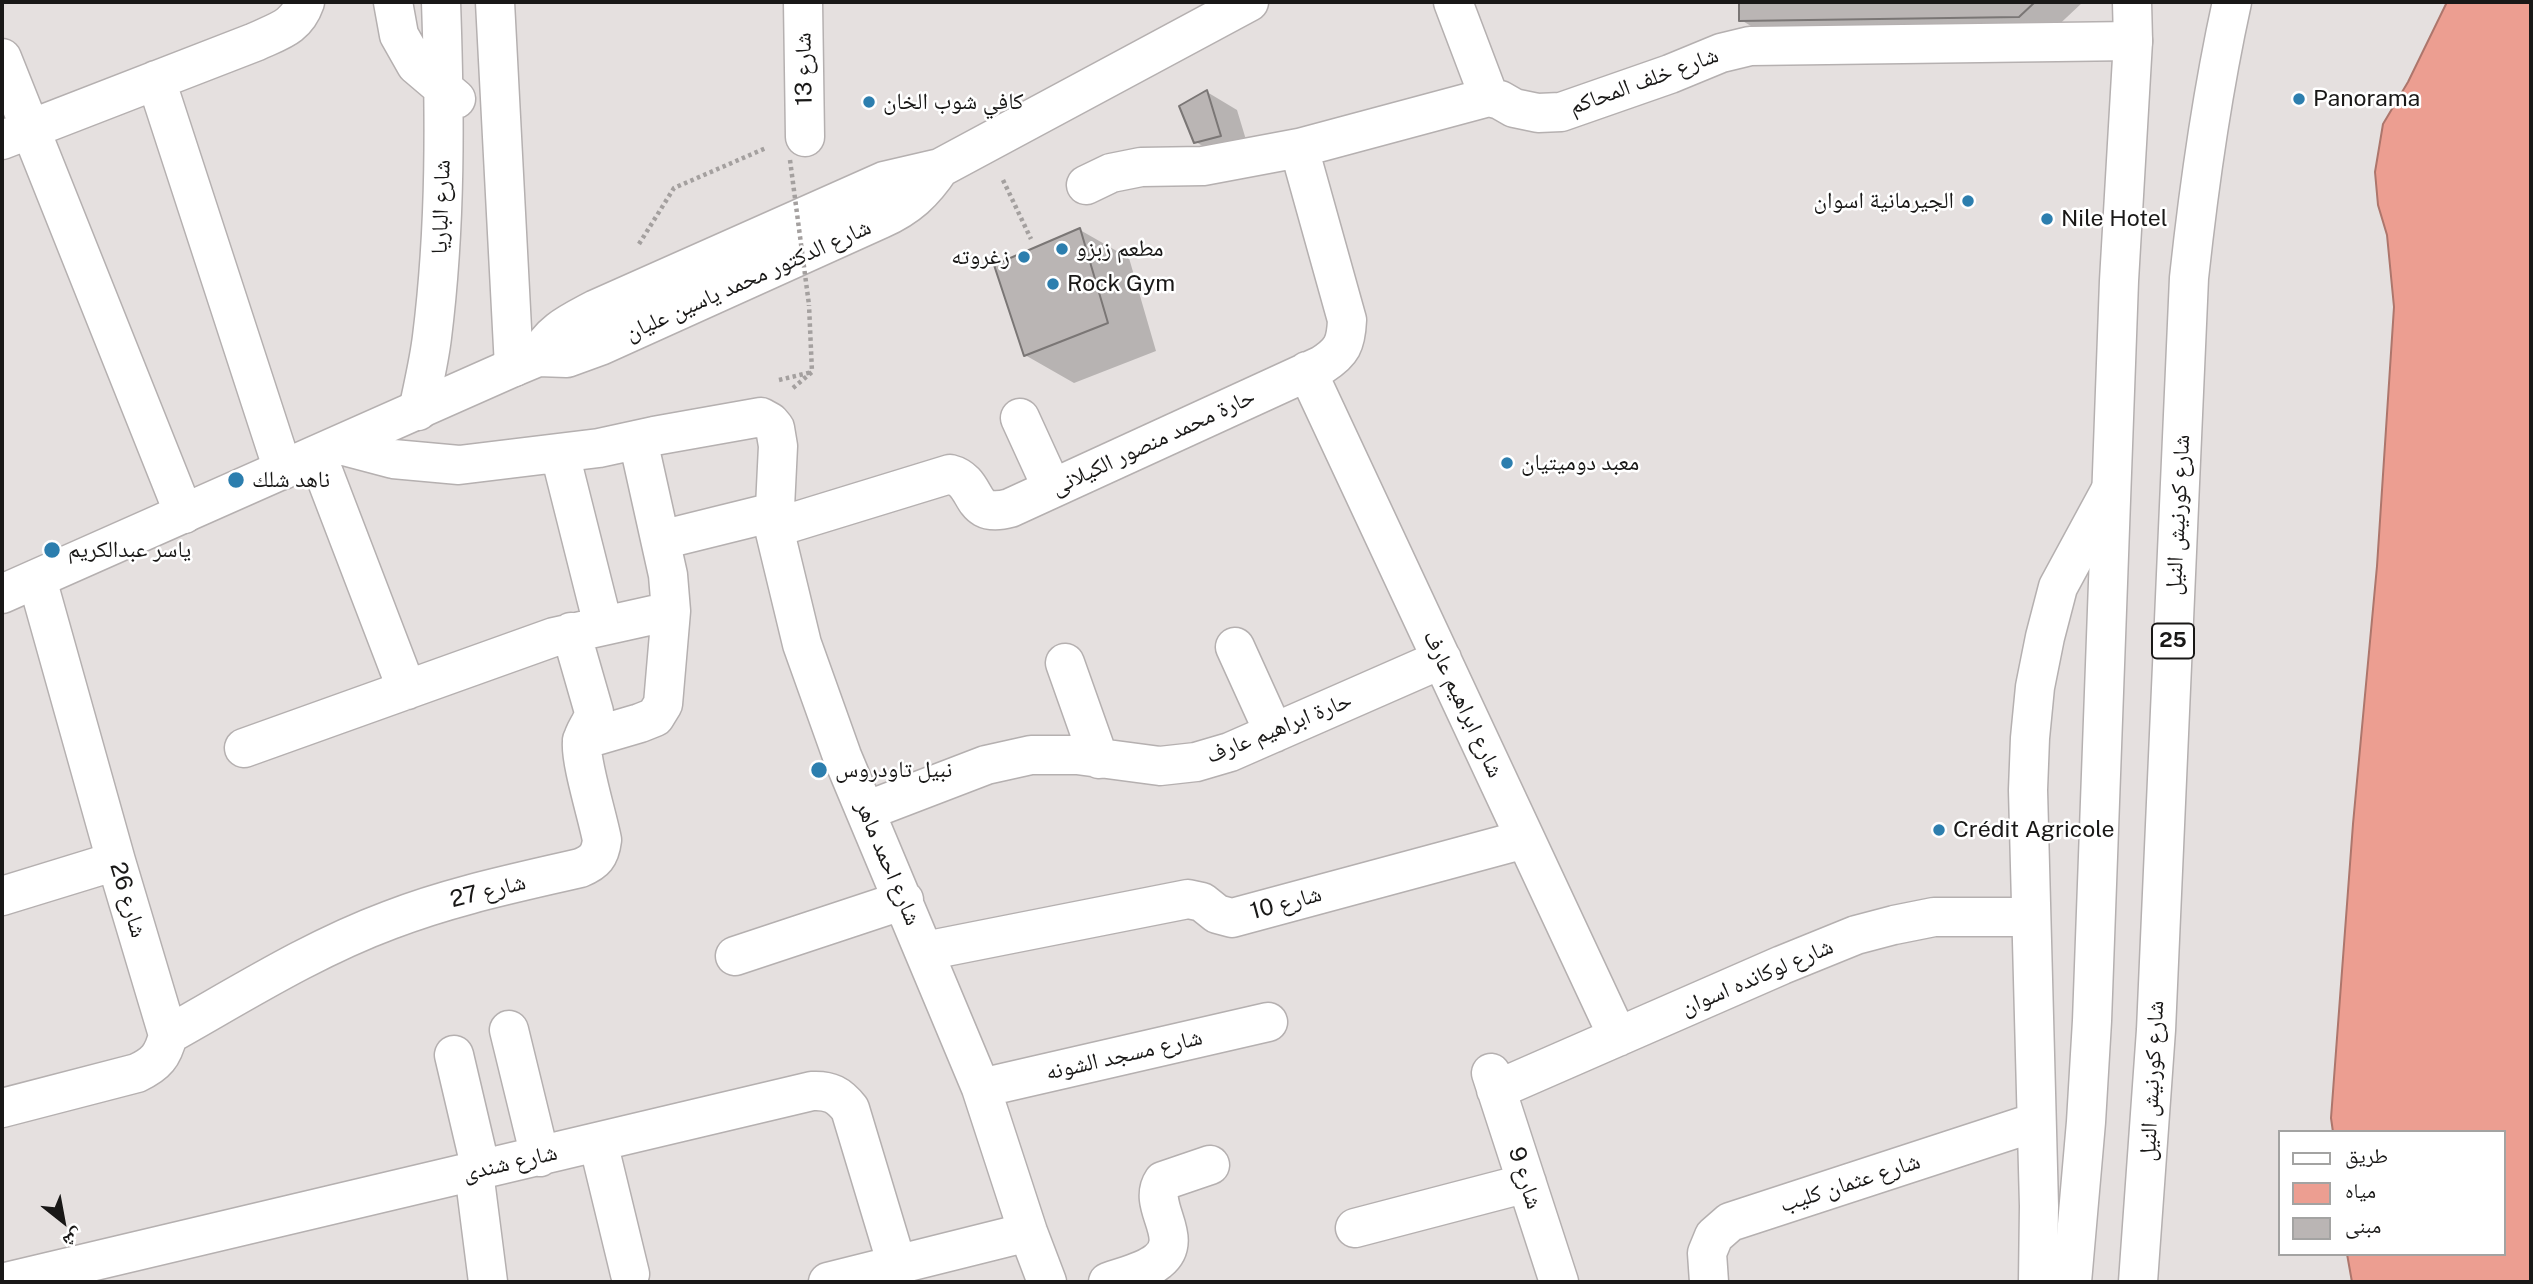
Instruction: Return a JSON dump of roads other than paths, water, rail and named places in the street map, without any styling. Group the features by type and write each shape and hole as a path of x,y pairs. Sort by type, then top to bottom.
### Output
{"street":[{"path":"16,134 255,42 292,25 305,2"},
{"path":"393,2 398,35 416,65 501,139"},
{"name":"شارع الباريا","path":"418,411 432,340 442,226 444,89 441,2"},
{"path":"2,594 526,363 501,139 495,2"},
{"name":"شارع 13","path":"791,147 803,2"},
{"name":"شارع الدكتور محمد ياسين عليان","path":"526,363 562,326 876,185 903,175 940,167 1249,2"},
{"path":"1086,185 1111,173 1141,166 1203,166 1299,148 1489,97 1453,2"},
{"path":"2072,1282 2092,1021 2110,491 2133,41 2132,2"},
{"name":"شارع كورنيش النيل","path":"2138,1282 2156,1030 2189,278 2205,140 2232,2"},
{"name":"شارع خلف المحاكم","path":"1489,97 1514,108 1538,113 1561,112 1721,53 1750,46 2133,41"},
{"path":"2,58 16,134 184,514"},
{"path":"156,80 407,690"},
{"name":"حارة محمد منصور الكيلانى","path":"661,540 774,520 950,474 967,483 974,500 984,509 997,512 1337,355 1346,338 1347,320 1299,148"},
{"name":"شارع ابراهيم عارف","path":"1307,371 1618,1037"},
{"name":"شارع احمد ماهر","path":"638,440 752,418 775,428 778,446 774,520 802,644 838,745 981,1088 1047,1282"},
{"path":"1020,418 1052,488"},
{"path":"313,457 393,458 459,465 560,454 638,440 668,575 671,611 663,704 654,717 582,740"},
{"name":"شارع 27","path":"168,1035 311,955 388,920 469,894 580,868 592,863 601,853 603,840 582,748 584,732 593,719 594,712 587,628 560,454"},
{"path":"2038,1282 2039,1206 2028,790 2030,738 2035,687 2045,636 2059,587 2110,491"},
{"name":"شارع 26","path":"37,579 168,1035"},
{"path":"244,748 587,628 671,611"},
{"path":"1235,647 1274,733"},
{"name":"حارة ابراهيم عارف","path":"866,811 1009,758 1054,753 1160,766 1196,762 1230,752 1442,659"},
{"path":"1065,663 1099,759"},
{"name":"شارع 10","path":"925,951 1188,900 1202,902 1217,914 1232,918 1525,839"},
{"path":"2,896 116,861"},
{"path":"735,957 904,900"},
{"name":"شارع لوكانده اسوان","path":"1493,1082 1618,1037 1794,959 1856,935 1934,918 2031,917"},
{"name":"شارع مسجد الشونه","path":"981,1088 1268,1022"},
{"path":"509,1030 540,1157"},
{"path":"2,1108 137,1073 153,1066 164,1052 168,1035"},
{"path":"454,1055 478,1171 488,1282"},
{"name":"شارع 9","path":"1493,1082 1559,1282"},
{"name":"شارع شندى","path":"6,1282 349,1199 540,1157 812,1091 828,1090 841,1097 850,1109 897,1265"},
{"name":"شارع عثمان كليب","path":"1709,1282 1711,1276 1707,1253 1714,1236 1730,1222 2036,1122"},
{"path":"598,1142 630,1274"},
{"path":"1108,1282 1151,1266 1161,1259 1167,1250 1170,1239 1157,1195 1163,1181 1210,1165"},
{"path":"1355,1228 1527,1183"},
{"path":"828,1282 1028,1232"}],"water":[{"path":"2447,2 2531,2 2531,1282 2352,1282 2347,1256 2505,1256 2505,1130 2333,1130 2331,1118 2353,824 2377,566 2394,307 2387,235 2378,205 2375,172 2383,124 2408,82"}],"place":[{"name":"Panorama","path":"2299,99"},
{"name":"كافي شوب الخان","path":"869,102"},
{"name":"الجيرمانية اسوان","path":"1968,201"},
{"name":"Nile Hotel","path":"2047,219"},
{"name":"مطعم زبزو","path":"1062,249"},
{"name":"زغروته","path":"1024,257"},
{"name":"Rock Gym","path":"1053,284"},
{"name":"معبد دوميتيان","path":"1507,463"},
{"name":"ناهد شلك","path":"236,480"},
{"name":"ياسر عبدالكريم","path":"52,550"},
{"name":"نبيل تاودروس","path":"819,770"},
{"name":"Crédit Agricole","path":"1939,830"}]}
